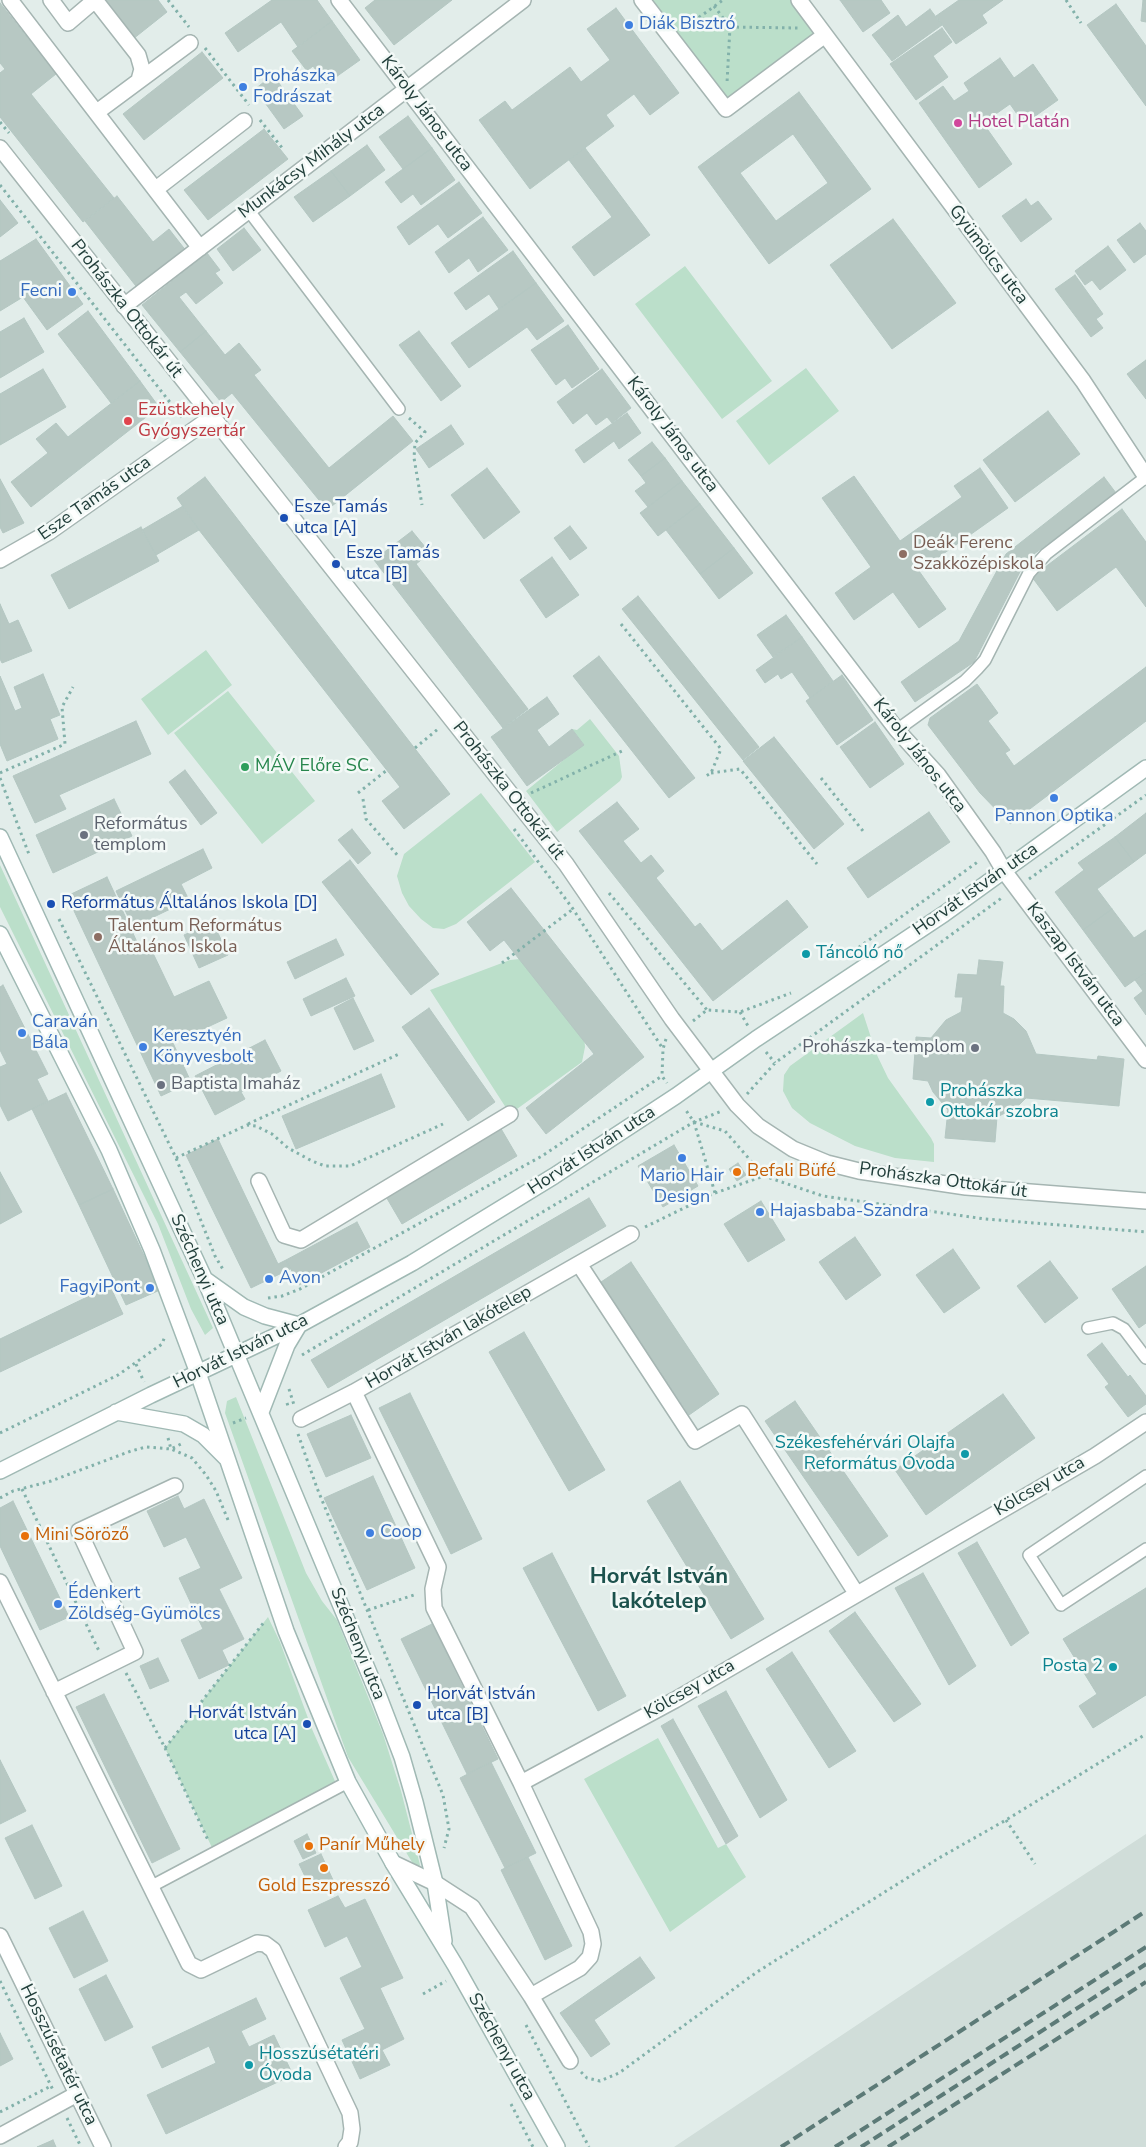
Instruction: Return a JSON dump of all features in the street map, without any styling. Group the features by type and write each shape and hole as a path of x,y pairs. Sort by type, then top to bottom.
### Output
{"street":[{"path":"10,0 200,248"},
{"path":"51,0 68,23 95,0 138,55 142,69 139,80"},
{"name":"Károly János utca","path":"339,0 898,730 938,776 1004,871"},
{"name":"Munkácsy Mihály utca","path":"124,306 522,0"},
{"path":"642,0 726,109 823,32"},
{"name":"Gyümölcs utca","path":"799,0 1083,382 1146,477"},
{"path":"97,112 194,40"},
{"path":"156,189 244,121"},
{"name":"Prohászka Ottokár út","path":"0,148 566,864 710,1071 737,1106 758,1126 793,1149 827,1163 859,1171 966,1187 1146,1201"},
{"name":"Esze Tamás utca","path":"0,560 49,532 212,417"},
{"name":"Horvát István utca","path":"0,1471 116,1412 298,1325 412,1263 546,1181 676,1096 710,1071 944,914 1146,768"},
{"name":"Széchenyi utca","path":"0,837 205,1280 262,1412 402,1757 415,1802 434,1883 445,1948"},
{"name":"Kaszap István utca","path":"1004,871 1146,1060"},
{"name":"Széchenyi utca","path":"0,934 109,1150 152,1250 218,1429 286,1631 348,1782 392,1863 445,1948 557,2147"},
{"path":"259,1180 284,1235 301,1240 510,1114"},
{"name":"Horvát István lakótelep","path":"522,1783 434,1608 433,1589 438,1567 354,1392 630,1234"},
{"path":"579,1264 695,1441 742,1414 856,1593"},
{"path":"205,1280 244,1307 265,1316 298,1325 287,1346 262,1412"},
{"path":"296,1419 354,1392"},
{"path":"116,1412 184,1424 203,1435 227,1459"},
{"name":"Kölcsey utca","path":"522,1783 675,1700 856,1593 1095,1456 1146,1422"},
{"path":"54,1692 135,1652 79,1531 175,1486"},
{"path":"0,1582 189,1964 201,1970 257,1944 265,1944 273,1950 350,2113 352,2129 350,2142 346,2147"},
{"path":"522,1783 587,1921 593,1944 590,1957 580,1968 531,1996"},
{"path":"392,1863 434,1883 472,1907 531,1996 570,2061"},
{"name":"Hosszúsétatér utca","path":"0,1936 103,2147"},
{"path":"0,2136 77,2094"}],"lane":[{"path":"249,210 399,409"},
{"path":"898,730 978,669 985,660 1029,573 1046,554 1146,477"},
{"path":"1088,1328 1113,1323 1124,1329 1146,1358"},
{"path":"1146,1476 1028,1555 1061,1605 1146,1549"},
{"path":"150,1887 348,1782"}],"path":[{"path":"168,0 194,40 283,149"},
{"path":"671,37 723,0"},
{"path":"1066,0 1081,23"},
{"path":"714,6 730,27 726,109"},
{"path":"730,27 823,32"},
{"path":"0,185 192,430"},
{"path":"399,409 425,432 415,443 414,458 422,505"},
{"path":"621,624 721,749 711,773"},
{"path":"0,773 65,744 62,707 73,687"},
{"path":"432,721 444,736"},
{"path":"415,748 438,729"},
{"path":"528,794 622,751"},
{"path":"706,776 711,773 740,769 817,864"},
{"path":"358,793 387,770"},
{"path":"0,778 31,860"},
{"path":"821,778 863,831"},
{"path":"297,1361 310,1349 694,1122 737,1106 775,1063 1146,795"},
{"path":"363,799 366,819 399,857"},
{"path":"263,1298 282,1296 300,1289 542,1156 662,1076 663,1049 573,909 511,825"},
{"path":"842,960 992,852"},
{"path":"605,889 707,1010"},
{"path":"502,963 573,909"},
{"path":"56,912 176,1158 215,1256 226,1275"},
{"path":"663,1049 707,1010 740,1012 793,992"},
{"path":"176,1158 401,1053"},
{"path":"694,1122 726,1131 764,1176 823,1196 985,1219 1146,1232"},
{"path":"694,1122 715,1193"},
{"path":"247,1124 272,1134 288,1148 325,1166 350,1166 443,1124"},
{"path":"630,1234 715,1193 764,1176"},
{"path":"0,1433 118,1376 162,1344 166,1333"},
{"path":"288,1382 296,1419 317,1488 443,1795 450,1829 442,1856"},
{"path":"218,1429 292,1400 301,1400"},
{"path":"287,1403 296,1419"},
{"path":"171,1449 203,1435"},
{"path":"0,1498 139,1449 159,1446 192,1458 216,1491 231,1527"},
{"path":"22,1489 112,1662 165,1748 215,1854"},
{"path":"368,1610 433,1589"},
{"path":"165,1748 268,1617"},
{"path":"570,2061 587,2078 600,2081 619,2073 757,1972 939,1858 1006,1820 1146,1734"},
{"path":"1006,1820 1035,1864"},
{"path":"0,1980 51,2086 0,2112"},
{"path":"60,2104 81,2147"}],"shaded area":[{"path":"1146,1834 1146,2147 674,2147 1010,1923"}],"green space":[{"path":"642,0 799,0 825,35 726,109"},
{"path":"685,266 772,381 722,419 635,304"},
{"path":"806,368 839,411 769,465 736,421"},
{"path":"206,650 232,685 168,735 141,699"},
{"name":"MÁV Előre SC.","path":"228,691 315,801 262,844 174,733"},
{"path":"590,719 619,756 622,777 620,781 557,832 526,791 583,744 572,729 577,730"},
{"path":"481,793 535,862 456,924 444,929 433,928 409,906 402,893 397,876 404,854"},
{"path":"0,865 213,1328 205,1335 191,1309 158,1224 0,907"},
{"path":"520,959 584,1035 585,1047 582,1062 510,1114 430,990 510,960"},
{"path":"863,1013 876,1053 888,1078 934,1144 934,1162 895,1158 855,1146 810,1123 792,1108 783,1091 784,1075 790,1066"},
{"path":"236,1397 306,1573 322,1601 337,1620 383,1734 401,1791 420,1865 418,1867 415,1867 348,1757 225,1413 227,1401"},
{"path":"268,1617 280,1642 312,1729 338,1788 215,1854 165,1748"},
{"path":"658,1738 718,1848 726,1844 746,1877 670,1932 584,1779"}],"building":[{"path":"101,0 158,0 167,12 133,39"},
{"path":"272,0 317,0 332,21 298,47 281,22 238,52 225,33"},
{"path":"375,0 452,0 394,45 365,8"},
{"path":"840,0 881,0 890,13 863,32"},
{"path":"959,0 1003,0 982,15 987,23 956,44 936,16"},
{"path":"1143,0 1146,0 1146,22 1141,21"},
{"path":"0,3 56,74 31,94 114,198 83,222 0,117 0,73 5,69 0,63"},
{"path":"1116,4 1146,46 1146,106 1087,25"},
{"path":"616,8 679,93 650,115 634,94 606,115 614,126 530,189 479,120 505,101 512,110 570,67 581,82 610,60 587,29"},
{"path":"930,9 942,25 892,61 872,35 898,15 906,27"},
{"path":"332,21 360,60 326,84 313,66 307,71 292,51"},
{"path":"942,28 952,42 933,56 948,77 916,100 890,64"},
{"path":"202,52 223,78 144,140 123,114"},
{"name":"Hotel Platán","path":"1000,58 1014,78 1033,64 1058,100 1024,124 1010,104 983,123 1012,164 979,188 919,103 943,86 954,101 969,91 964,83"},
{"path":"273,75 303,116 284,129 255,89"},
{"path":"799,92 871,189 769,264 698,167","holes":["793,134 828,183 776,221 740,173"]},
{"path":"408,116 432,148 403,169 379,137"},
{"path":"264,129 288,159 208,220 184,190"},
{"path":"367,145 385,170 350,196 331,171"},
{"path":"432,148 455,180 421,205 413,194 401,203 385,182"},
{"path":"585,148 650,235 594,276 572,247 612,217 569,160"},
{"path":"331,171 350,196 313,222 294,197"},
{"path":"459,182 482,213 448,238 438,224 409,245 397,227"},
{"path":"117,196 153,242 169,229 187,252 139,290 85,221"},
{"path":"1026,199 1031,206 1038,201 1052,219 1021,242 1002,216"},
{"path":"0,200 18,223 0,237"},
{"path":"483,217 508,250 478,272 469,258 449,273 435,252"},
{"path":"893,219 956,303 892,349 830,265"},
{"path":"1140,223 1146,231 1146,254 1134,263 1117,240"},
{"path":"244,228 261,250 233,271 217,249"},
{"path":"36,239 83,304 47,330 23,297 0,311 0,261"},
{"path":"1108,246 1126,270 1100,290 1092,280 1085,285 1075,271"},
{"path":"513,251 536,283 499,309 489,294 466,310 454,293"},
{"path":"207,253 220,270 215,273 223,283 196,304 186,292 179,297 206,331 180,352 142,305"},
{"path":"1075,275 1103,314 1096,319 1103,328 1091,337 1055,289"},
{"path":"536,283 564,321 537,340 527,327 469,368 451,343"},
{"path":"88,311 140,381 111,403 58,334"},
{"path":"24,318 44,352 0,378 0,332"},
{"path":"568,325 599,369 572,388 565,378 556,385 531,350"},
{"path":"206,331 225,355 239,343 261,370 254,375 329,468 393,416 413,441 327,510 232,393 221,402 180,352"},
{"path":"419,331 461,386 441,401 399,345"},
{"path":"1146,360 1146,399 1127,374"},
{"path":"43,369 66,407 0,445 0,394"},
{"path":"602,369 631,408 612,423 607,417 596,425 587,413 573,424 557,402"},
{"path":"140,381 159,407 31,507 11,482 48,453 36,439 56,423 68,437"},
{"path":"1048,411 1080,454 1015,502 983,460"},
{"path":"627,413 641,433 619,449 614,441 584,463 575,450"},
{"path":"451,425 464,444 429,468 416,449"},
{"path":"652,442 665,458 641,476 628,460"},
{"path":"665,458 682,481 648,507 635,491 646,483 641,476"},
{"path":"487,468 520,512 484,539 451,495"},
{"name":"Deák Ferenc Szakközépiskola","path":"980,468 1008,508 919,571 946,609 919,628 893,592 854,620 835,593 871,567 822,498 854,476 900,541 962,497 954,486"},
{"path":"205,477 450,794 404,829 382,801 400,787 199,530 177,498"},
{"path":"1104,477 1116,493 1026,560 974,662 915,702 901,682 959,641 1006,554"},
{"path":"0,479 24,523 3,533 0,527"},
{"path":"682,481 700,504 658,536 640,513"},
{"path":"700,504 734,548 700,574 666,530"},
{"path":"183,506 199,530 156,555 142,530"},
{"path":"1122,509 1146,542 1146,607 1116,567 1057,611 1032,577"},
{"path":"570,526 587,548 570,560 554,538"},
{"path":"141,527 159,561 69,609 51,575"},
{"path":"412,531 430,553 416,564 528,709 503,728 374,560"},
{"path":"734,548 753,573 719,599 700,574"},
{"path":"552,557 579,595 546,618 520,580"},
{"path":"638,596 759,747 743,760 622,609"},
{"path":"0,604 9,624 18,620 32,651 2,663 0,659"},
{"path":"786,615 802,637 773,657 757,635"},
{"path":"802,637 833,681 810,698 792,672 781,679 778,674 765,683 756,670"},
{"path":"599,656 695,778 669,798 573,676"},
{"path":"1146,667 1146,721 1010,824 980,793 928,725 930,718 977,684 998,713 988,721 1010,750 1005,753 1014,766"},
{"path":"43,674 60,715 50,719 58,739 7,761 0,744 0,676 15,711 22,708 14,687"},
{"path":"842,675 873,720 837,745 806,701"},
{"path":"547,697 559,714 537,730 549,747 572,729 584,745 527,786 491,737"},
{"path":"136,721 151,754 59,795 66,809 35,823 13,776"},
{"path":"875,722 904,764 870,788 840,747"},
{"path":"774,737 844,824 814,849 743,761"},
{"path":"185,770 217,813 201,825 169,782"},
{"name":"Református templom","path":"114,799 132,836 53,873 36,835"},
{"path":"617,802 639,829 623,841 641,863 651,855 664,871 656,878 695,927 700,923 722,951 787,900 808,927 713,1001 579,831"},
{"path":"929,812 950,842 868,898 847,868"},
{"path":"1146,813 1146,853 1134,862 1115,837"},
{"path":"352,829 371,853 358,864 338,840"},
{"path":"1115,837 1134,862 1097,889 1112,909 1083,930 1055,892 1084,870 1078,863"},
{"path":"203,849 212,868 181,884 189,900 133,927 116,891"},
{"path":"350,860 439,974 411,995 322,882"},
{"path":"107,877 143,955 152,951 174,997 209,981 227,1018 173,1043 191,1082 161,1096 67,896"},
{"path":"511,888 644,1057 546,1134 526,1108 594,1054 504,940 490,951 467,922"},
{"path":"1112,909 1134,938 1146,930 1146,972 1125,987 1083,930"},
{"path":"213,922 228,955 199,968 184,935"},
{"path":"336,939 344,955 295,979 287,962"},
{"name":"Prohászka-templom","path":"979,960 1003,962 1000,986 1004,986 1003,1013 1014,1019 1026,1031 1036,1054 1097,1060 1098,1056 1124,1059 1119,1106 1026,1098 1017,1107 997,1117 995,1142 945,1138 948,1110 933,1092 928,1081 913,1079 916,1037 931,1038 946,1020 961,1012 963,997 955,997 958,974 977,975"},
{"path":"1145,973 1146,1015 1134,998 1143,991 1135,980"},
{"path":"346,978 355,996 311,1016 303,999"},
{"path":"3,985 48,1074 37,1079 48,1101 8,1121 0,1105 0,1067 7,1064 0,1050 0,987"},
{"path":"353,998 374,1041 354,1050 334,1008"},
{"path":"429,1008 495,1102 468,1121 402,1027"},
{"path":"265,1040 281,1071 241,1092 245,1099 215,1115 195,1076"},
{"path":"381,1074 395,1107 296,1149 282,1116"},
{"path":"66,1093 113,1189 79,1205 32,1109"},
{"path":"500,1127 517,1156 402,1224 385,1195"},
{"path":"218,1139 278,1264 286,1260 290,1269 251,1288 186,1155"},
{"path":"674,1145 698,1186 663,1207 638,1166"},
{"name":"Befali Büfé","path":"738,1163 746,1175 737,1181 729,1169"},
{"path":"0,1172 22,1212 0,1224"},
{"path":"113,1189 160,1290 126,1305 79,1205"},
{"path":"589,1198 606,1226 328,1388 311,1360"},
{"path":"761,1201 785,1240 748,1262 724,1224"},
{"path":"357,1222 370,1247 299,1285 286,1260"},
{"path":"855,1237 881,1275 846,1300 819,1262"},
{"path":"953,1249 980,1288 944,1313 916,1275"},
{"path":"1050,1261 1078,1298 1045,1323 1017,1286"},
{"path":"631,1262 719,1394 689,1415 601,1282"},
{"path":"1146,1266 1146,1323 1139,1328 1112,1289"},
{"path":"110,1286 123,1314 0,1372 0,1339"},
{"path":"524,1332 605,1470 569,1491 489,1352"},
{"path":"1102,1343 1128,1377 1130,1375 1146,1396 1146,1404 1128,1417 1105,1387 1109,1384 1087,1355"},
{"path":"410,1393 482,1539 451,1554 379,1408"},
{"name":"Székesfehérvári Olajfa Református Óvoda","path":"1003,1394 1035,1438 926,1515 895,1470"},
{"path":"795,1401 888,1536 858,1556 765,1421"},
{"path":"351,1415 371,1458 326,1477 307,1434"},
{"name":"Coop","path":"373,1476 415,1568 367,1590 324,1498"},
{"path":"680,1481 764,1619 731,1639 647,1501"},
{"path":"178,1496 184,1509 204,1499 242,1578 219,1589 244,1639 222,1650 229,1665 199,1679 181,1640 203,1629 179,1578 201,1568 186,1537 164,1547 147,1511"},
{"path":"13,1501 69,1617 40,1630 0,1546 0,1508"},
{"path":"977,1542 1029,1633 1011,1646 958,1553"},
{"path":"552,1553 626,1696 598,1711 523,1568"},
{"path":"923,1573 976,1666 949,1685 895,1588"},
{"name":"Posta 2","path":"1146,1588 1146,1695 1093,1728 1079,1706 1097,1694 1063,1639"},
{"path":"855,1612 921,1704 894,1722 829,1631"},
{"path":"432,1624 498,1759 467,1774 401,1639"},
{"path":"792,1652 856,1751 829,1768 766,1669"},
{"path":"158,1658 169,1681 150,1689 140,1666"},
{"path":"726,1691 787,1800 760,1818 698,1706"},
{"path":"104,1694 180,1849 152,1863 76,1707"},
{"path":"673,1719 738,1836 726,1844 661,1726"},
{"path":"0,1760 26,1811 0,1824"},
{"path":"491,1762 536,1853 505,1868 460,1778"},
{"path":"32,1825 62,1886 35,1899 5,1838"},
{"path":"307,1834 316,1853 303,1859 294,1841"},
{"path":"321,1854 333,1880 312,1891 299,1864"},
{"path":"528,1857 572,1946 545,1960 501,1870"},
{"path":"338,1896 345,1908 365,1899 403,1978 380,1988 404,2039 382,2050 390,2065 360,2079 342,2040 365,2029 340,1978 362,1967 347,1936 325,1947 308,1910"},
{"path":"83,1911 108,1961 74,1978 49,1928"},
{"path":"640,1957 655,1978 594,2020 610,2044 591,2057 560,2013"},
{"path":"106,1975 133,2027 105,2041 79,1989"},
{"name":"Hosszúsétatéri Óvoda","path":"256,1998 266,2019 241,2031 249,2047 274,2035 293,2075 166,2134 147,2095 216,2063 209,2046 162,2068 152,2047"},
{"path":"0,2033 13,2059 0,2066"},
{"path":"53,2140 56,2147 37,2147"}],"railway":[{"path":"781,2147 1146,1911"},
{"path":"835,2147 1146,1947"},
{"path":"861,2147 1146,1964"},
{"path":"888,2147 1146,1982"}],"place":[{"name":"Diák Bisztró","path":"629,25"},
{"name":"Prohászka Fodrászat","path":"243,87"},
{"name":"Hotel Platán","path":"958,123"},
{"name":"Fecni","path":"72,292"},
{"name":"Ezüstkehely Gyógyszertár","path":"128,421"},
{"name":"Esze Tamás utca [A]","path":"284,518"},
{"name":"Deák Ferenc Szakközépiskola","path":"903,554"},
{"name":"Esze Tamás utca [B]","path":"336,564"},
{"name":"MÁV Előre SC.","path":"245,767"},
{"name":"Pannon Optika","path":"1054,798"},
{"name":"Református templom","path":"84,835"},
{"name":"Református Általános Iskola [D]","path":"51,904"},
{"name":"Talentum Református Általános Iskola","path":"98,937"},
{"name":"Táncoló nő","path":"806,954"},
{"name":"Caraván Bála","path":"22,1033"},
{"name":"Keresztyén Könyvesbolt","path":"143,1047"},
{"name":"Prohászka-templom","path":"975,1048"},
{"name":"Baptista Imaház","path":"161,1085"},
{"name":"Prohászka Ottokár szobra","path":"930,1102"},
{"name":"Mario Hair Design","path":"682,1158"},
{"name":"Befali Büfé","path":"737,1172"},
{"name":"Hajasbaba-Szandra","path":"760,1212"},
{"name":"Avon","path":"269,1279"},
{"name":"FagyiPont","path":"150,1288"},
{"name":"Székesfehérvári Olajfa Református Óvoda","path":"965,1454"},
{"name":"Coop","path":"370,1533"},
{"name":"Mini Söröző","path":"25,1536"},
{"name":"Édenkert Zöldség-Gyümölcs","path":"58,1604"},
{"name":"Posta 2","path":"1113,1667"},
{"name":"Horvát István utca [B]","path":"417,1705"},
{"name":"Horvát István utca [A]","path":"307,1724"},
{"name":"Panír Műhely","path":"309,1846"},
{"name":"Gold Eszpresszó","path":"324,1868"},
{"name":"Hosszúsétatéri Óvoda","path":"249,2065"}],"district":[{"name":"Horvát István lakótelep","path":"659,1590"}]}
